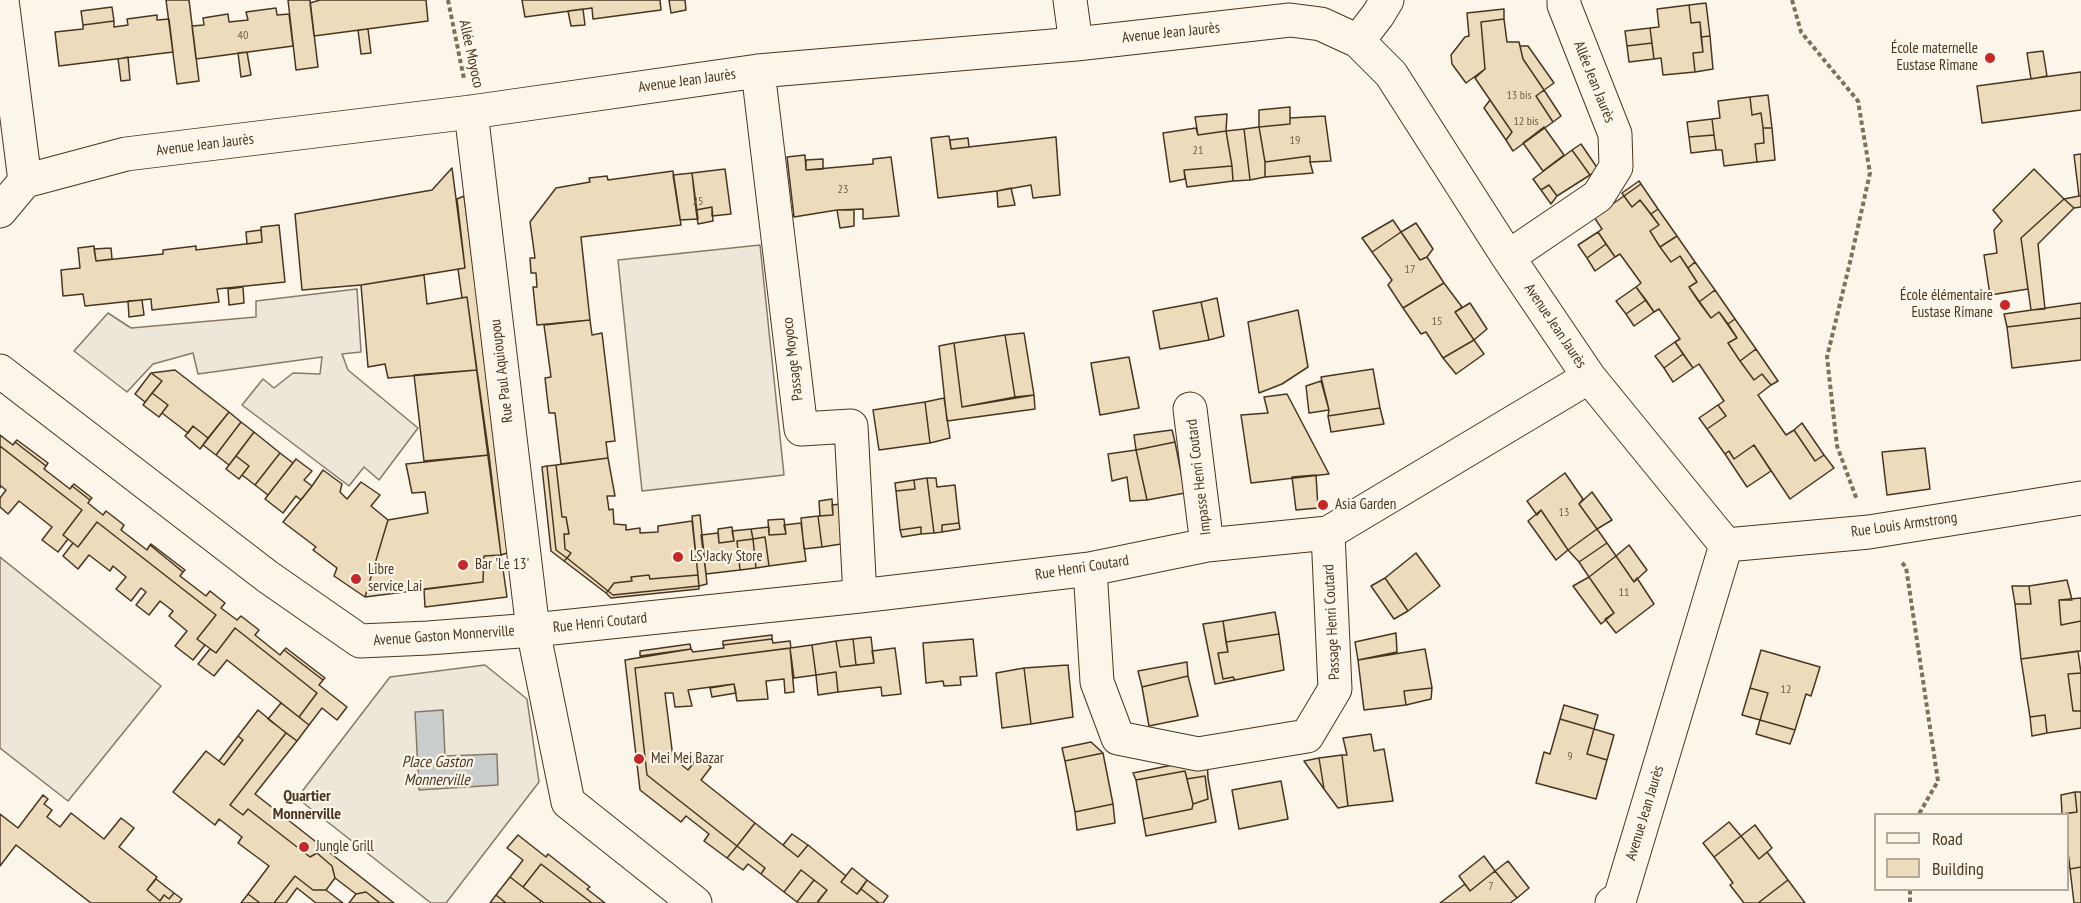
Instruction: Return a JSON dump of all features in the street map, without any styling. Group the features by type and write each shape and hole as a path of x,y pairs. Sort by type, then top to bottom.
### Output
{"street":[{"path":"0,211 25,181 2,0"},
{"path":"1070,0 1076,44"},
{"path":"1358,41 1387,0"},
{"name":"Allée Jean Jaurès","path":"1508,257 1598,196 1616,167 1615,134 1564,0"},
{"name":"Avenue Jean Jaurès","path":"25,181 126,154 471,112 758,71 1076,44 1290,20 1321,24 1358,41 1391,74 1508,257 1590,377 1726,545 1619,901"},
{"name":"Passage Moyoco","path":"758,71 801,429 851,426 860,596"},
{"name":"Rue Paul Aquioupou","path":"471,112 533,630"},
{"name":"Avenue Gaston Monnerville","path":"0,371 268,577 360,641 533,630 568,802 694,903"},
{"name":"Rue Henri Coutard","path":"533,630 860,596 1090,569 1207,545 1328,533 1590,377"},
{"name":"Impasse Henri Coutard","path":"1190,409 1207,545"},
{"name":"Rue Louis Armstrong","path":"1726,545 1869,532 2081,498"},
{"name":"Passage Henri Coutard","path":"1090,569 1097,682 1118,738 1198,754 1307,736 1335,689 1328,533"}],"path":[{"name":"Allée Moyoco","path":"448,0 471,112"},
{"path":"1792,0 1801,32 1858,100 1870,173 1827,357 1837,446 1869,532 1906,567 1938,781 1920,813"}],"shaded area":[{"path":"760,245 784,475 642,491 618,260"},
{"path":"357,289 361,352 342,354 348,370 418,428 379,480 364,467 349,486 242,405 263,379 274,388 293,373 320,374 322,357 198,374 193,353 153,364 127,392 74,351 108,313 131,328 256,317 256,301"},
{"path":"0,557 161,686 68,801 0,748"},
{"name":"Place Gaston Monnerville","path":"485,665 527,699 539,782 446,903 431,903 297,798 390,677"}],"water":[{"name":"Place Gaston Monnerville","path":"443,710 445,756 497,754 498,785 419,790 415,712"}],"building":[{"path":"166,0 189,0 199,81 177,84"},
{"path":"288,0 310,0 318,67 296,70"},
{"path":"320,0 426,0 428,21 314,36 310,3"},
{"path":"522,0 660,0 661,10 593,19 592,8 525,17"},
{"path":"669,0 685,0 686,10 671,13"},
{"path":"1706,3 1710,36 1701,37 1700,22 1691,23 1689,5"},
{"path":"1689,5 1691,23 1700,22 1703,52 1693,53 1695,72 1663,75 1661,58 1654,59 1650,28 1659,27 1657,9"},
{"path":"112,7 114,21 83,25 81,11"},
{"path":"276,8 277,15 289,14 293,46 196,59 192,26 204,25 203,18 228,14 229,22 248,20 246,12"},
{"path":"583,9 585,25 571,26 568,11"},
{"path":"1504,9 1504,19 1481,22 1485,69 1466,83 1452,64 1451,55 1465,37 1469,36 1467,13"},
{"path":"157,15 157,20 169,19 173,52 59,66 55,32 83,29 83,25 114,21 114,27 128,25 127,19"},
{"path":"1504,19 1507,42 1519,42 1523,59 1544,90 1536,96 1553,122 1513,151 1506,140 1512,132 1475,78 1485,69 1481,22"},
{"path":"1650,28 1652,43 1627,46 1625,31"},
{"path":"368,29 371,53 361,54 358,30"},
{"path":"1710,36 1713,69 1695,72 1693,53 1703,52 1701,37"},
{"path":"1652,43 1654,59 1629,62 1627,46"},
{"path":"1520,46 1528,46 1554,83 1544,90 1523,59"},
{"path":"2043,51 2047,76 2031,79 2027,53"},
{"path":"247,52 251,75 241,77 238,53"},
{"path":"128,57 130,80 121,81 118,59"},
{"path":"2081,72 2081,110 1982,123 1977,86"},
{"path":"1544,90 1561,116 1553,122 1536,96"},
{"path":"1768,95 1772,128 1763,128 1761,113 1752,115 1750,97"},
{"path":"1750,97 1752,115 1761,113 1763,128 1764,143 1755,144 1757,162 1724,166 1722,150 1716,150 1712,119 1720,118 1718,101"},
{"path":"1490,100 1512,132 1506,140 1484,108"},
{"path":"1290,107 1290,124 1259,127 1259,110"},
{"path":"1227,114 1226,131 1198,135 1195,117"},
{"path":"1325,116 1331,161 1310,162 1310,156 1265,162 1259,127 1290,124 1290,118"},
{"path":"1712,119 1714,135 1689,137 1687,122"},
{"path":"1259,127 1265,177 1250,180 1244,129"},
{"path":"1544,127 1564,155 1543,171 1523,143"},
{"path":"1196,128 1198,135 1226,131 1232,166 1184,170 1185,179 1170,182 1163,133"},
{"path":"1763,128 1772,128 1775,160 1757,162 1755,144 1764,143"},
{"path":"1244,129 1250,180 1233,181 1226,131"},
{"path":"1714,135 1716,150 1691,153 1689,137"},
{"path":"949,136 951,149 1056,137 1060,195 1033,198 1031,185 938,198 931,138"},
{"path":"968,138 969,147 951,149 950,140"},
{"path":"1581,144 1598,169 1590,175 1572,150"},
{"path":"1572,150 1590,175 1557,196 1549,185 1541,190 1533,179"},
{"path":"2081,154 2081,196 2079,196 2074,155"},
{"path":"805,155 806,170 873,164 873,159 891,157 899,216 863,219 863,209 837,210 794,217 787,157"},
{"path":"1310,156 1313,173 1265,177 1265,162"},
{"path":"823,159 823,169 806,170 806,160"},
{"path":"1232,166 1233,181 1187,187 1184,170"},
{"path":"452,168 465,268 361,285 302,290 295,214 432,190"},
{"path":"725,169 731,214 712,216 712,207 696,210 692,173"},
{"path":"2034,169 2064,199 2021,238 2028,289 1990,295 1984,255 1997,253 1994,230 2002,221 1993,210"},
{"path":"673,171 681,225 581,237 590,320 537,325 533,287 537,287 536,273 531,273 530,258 535,258 530,222 556,188 590,182 589,178 607,176 608,180"},
{"path":"692,173 698,219 680,220 673,175"},
{"path":"1639,181 1641,184 1624,196 1622,193"},
{"path":"1641,184 1658,209 1651,214 1640,200 1632,207 1624,196"},
{"path":"1549,185 1557,196 1551,204 1541,190"},
{"path":"1011,188 1015,205 998,207 997,191"},
{"path":"464,196 510,552 501,555 467,297 462,298 458,269 465,268 457,199"},
{"path":"1624,196 1632,207 1640,200 1659,225 1650,231 1671,262 1680,256 1697,282 1689,287 1711,318 1719,312 1737,338 1728,343 1754,380 1762,374 1771,385 1758,395 1786,435 1794,430 1815,461 1824,455 1834,468 1790,499 1754,445 1734,459 1729,451 1725,454 1707,429 1726,416 1718,405 1724,401 1699,364 1693,368 1675,342 1680,339 1659,309 1654,312 1636,287 1641,283 1620,254 1615,257 1598,232 1602,229 1594,217"},
{"path":"2081,196 2081,207 2074,208 2064,199"},
{"path":"2064,199 2074,208 2038,244 2045,309 2031,310 2021,238"},
{"path":"712,207 713,221 698,224 696,210"},
{"path":"1658,209 1677,236 1660,247 1650,231 1659,225 1651,214"},
{"path":"837,210 854,210 854,226 840,228"},
{"path":"1393,220 1401,232 1372,252 1362,238"},
{"path":"1416,223 1433,249 1427,257 1420,260 1401,232"},
{"path":"279,225 285,282 217,289 219,302 152,310 151,299 85,306 83,294 63,296 61,270 80,268 78,248 94,246 96,261 163,254 163,250 196,246 196,250 262,242 261,227"},
{"path":"261,230 262,242 247,244 246,232"},
{"path":"1401,232 1420,260 1427,257 1444,283 1403,308 1388,285 1392,280 1372,252"},
{"path":"1598,232 1606,244 1587,258 1578,245"},
{"path":"1677,236 1695,262 1688,268 1680,256 1671,262 1660,247"},
{"path":"1606,244 1615,257 1595,271 1587,258"},
{"path":"111,248 112,259 96,261 94,249"},
{"path":"1695,262 1715,290 1699,302 1689,287 1697,282 1688,268"},
{"path":"424,275 427,304 467,297 477,370 388,378 385,364 368,367 361,285"},
{"path":"1444,283 1462,307 1455,312 1474,340 1443,358 1426,332 1421,334 1403,308"},
{"path":"243,287 244,303 229,305 228,289"},
{"path":"1636,287 1646,300 1626,314 1616,301"},
{"path":"1715,290 1735,319 1728,324 1719,312 1711,318 1699,302"},
{"path":"1217,298 1224,336 1209,340 1201,302"},
{"path":"142,300 144,315 129,317 128,301"},
{"path":"1646,300 1654,312 1634,326 1626,314"},
{"path":"1201,302 1209,340 1160,349 1153,311"},
{"path":"1470,303 1487,329 1474,340 1455,312"},
{"path":"2081,303 2081,318 2007,327 2004,314"},
{"path":"1298,310 1308,367 1282,384 1259,393 1248,322"},
{"path":"2081,318 2081,360 2012,368 2007,327"},
{"path":"1735,319 1756,349 1740,361 1728,343 1737,338 1728,324"},
{"path":"590,320 592,335 602,333 615,441 606,442 608,458 561,464 555,413 549,413 545,378 551,377 544,325"},
{"path":"1024,333 1034,395 1015,397 1005,335"},
{"path":"1005,335 1015,397 962,407 954,343"},
{"path":"1474,340 1484,354 1456,374 1443,358"},
{"path":"1675,342 1683,354 1664,368 1655,356"},
{"path":"954,343 962,407 1034,395 1035,409 947,421 939,346"},
{"path":"1756,349 1778,381 1771,385 1762,374 1754,380 1740,361"},
{"path":"1683,354 1693,368 1673,382 1664,368"},
{"path":"1129,357 1139,408 1100,415 1091,363"},
{"path":"1373,369 1380,408 1328,416 1329,410 1321,377"},
{"path":"175,370 229,412 208,438 193,426 188,433 162,413 168,405 152,393 162,381 151,373"},
{"path":"477,370 489,455 424,461 414,375"},
{"path":"151,373 162,381 145,402 135,394"},
{"path":"1321,381 1329,410 1309,413 1306,386"},
{"path":"152,393 168,405 159,417 143,405"},
{"path":"1287,394 1329,474 1251,483 1241,415 1268,413 1264,397"},
{"path":"944,398 950,438 930,443 925,402"},
{"path":"925,402 930,443 879,450 873,410"},
{"path":"1718,405 1726,416 1707,429 1699,418"},
{"path":"1380,408 1384,424 1331,432 1328,416"},
{"path":"229,412 241,422 216,455 203,445"},
{"path":"241,422 254,432 229,465 216,455"},
{"path":"1802,423 1824,455 1815,461 1794,430"},
{"path":"193,426 208,438 200,449 185,436"},
{"path":"1172,430 1175,442 1136,450 1134,435"},
{"path":"254,432 280,453 255,485 242,475 249,466 236,456"},
{"path":"0,435 13,445 15,442 46,466 44,469 70,489 72,486 90,500 88,503 103,515 106,511 124,525 121,530 147,550 150,545 183,572 180,576 206,596 210,591 225,603 221,608 237,620 241,616 259,630 255,635 280,655 284,650 323,680 319,685 347,707 337,720 322,708 309,725 299,717 317,693 235,628 216,653 197,639 216,615 97,522 78,547 63,535 82,510 0,446"},
{"path":"17,440 48,463 46,466 15,442"},
{"path":"1175,442 1185,493 1147,500 1136,450"},
{"path":"1754,445 1771,471 1747,487 1725,454 1729,451 1734,459"},
{"path":"0,446 82,510 63,535 68,539 58,552 42,540 52,527 19,501 8,514 0,507 0,498 6,490 1,486 0,488"},
{"path":"1925,448 1930,489 1887,495 1882,452"},
{"path":"1136,450 1147,500 1130,501 1127,477 1112,481 1108,454"},
{"path":"280,453 293,463 268,495 255,485"},
{"path":"489,455 501,555 484,556 483,582 365,597 388,520 428,513 425,492 412,493 406,464"},
{"path":"236,456 249,466 239,479 226,469"},
{"path":"608,458 615,496 607,496 609,510 613,509 614,524 626,525 626,530 640,528 640,533 658,532 658,526 692,521 698,575 650,579 649,575 631,577 632,581 614,583 608,591 567,558 571,553 565,549 564,534 569,534 566,517 562,517 556,465"},
{"path":"296,459 312,471 304,480 312,486 301,500 296,496 283,513 265,499"},
{"path":"556,465 562,517 566,517 569,534 564,534 565,549 571,553 567,558 556,550 547,466"},
{"path":"547,466 556,550 567,558 564,561 551,551 542,467"},
{"path":"323,470 342,484 340,492 347,499 361,482 380,495 371,506 388,520 365,597 334,576 337,568 313,550 316,547 283,522"},
{"path":"1565,473 1583,499 1579,504 1597,529 1568,550 1541,510 1537,515 1527,501"},
{"path":"1316,475 1318,508 1296,510 1292,477"},
{"path":"927,478 936,478 937,487 955,485 959,523 942,525 942,532 934,533"},
{"path":"927,478 934,533 921,534 921,527 900,530 896,491 915,489 914,480"},
{"path":"914,480 915,489 896,491 895,483"},
{"path":"74,484 92,498 90,500 72,486"},
{"path":"1592,492 1612,520 1597,529 1579,504"},
{"path":"832,499 833,515 820,516 819,501"},
{"path":"849,503 854,542 822,547 818,516 833,515 832,505"},
{"path":"1541,510 1568,550 1556,560 1528,521"},
{"path":"700,515 707,584 699,586 692,516"},
{"path":"818,516 822,547 804,549 801,518"},
{"path":"784,519 786,534 769,535 768,520"},
{"path":"97,522 216,615 197,639 205,645 193,660 175,646 187,631 169,616 173,611 160,601 149,615 136,605 146,592 141,588 131,601 116,589 126,577 113,566 110,571 89,555 78,569 63,556 73,543 78,547"},
{"path":"801,523 806,561 769,566 765,537 753,539 751,529 769,527 769,535 786,534 784,525"},
{"path":"959,523 960,529 942,532 942,525"},
{"path":"732,527 734,541 719,543 718,529"},
{"path":"921,527 921,534 902,537 900,530"},
{"path":"751,529 753,539 737,541 740,570 706,574 701,535 718,533 719,543 734,541 732,531"},
{"path":"1597,529 1607,543 1579,562 1568,550"},
{"path":"765,537 769,566 756,568 753,539"},
{"path":"753,539 756,568 740,570 737,541"},
{"path":"1607,543 1616,556 1589,577 1579,562"},
{"path":"151,544 185,570 183,572"},
{"path":"1629,545 1647,570 1634,582 1616,556"},
{"path":"1416,553 1440,586 1408,611 1385,578"},
{"path":"501,555 507,597 425,607 424,589 483,582 484,556"},
{"path":"1616,556 1634,582 1637,578 1654,604 1616,633 1605,619 1614,613 1589,577"},
{"path":"567,558 608,591 606,593 564,561"},
{"path":"649,575 650,579 698,575 699,586 613,595 608,591 614,583 632,581 631,577"},
{"path":"1589,577 1614,613 1601,624 1573,586"},
{"path":"1385,578 1408,611 1394,619 1371,586"},
{"path":"2067,580 2072,600 2059,600 2061,625 2081,621 2081,651 2021,659 2015,604 2031,604 2029,586"},
{"path":"699,586 699,589 611,598 606,593 608,591 613,595"},
{"path":"2012,586 2029,586 2031,604 2015,604"},
{"path":"2081,598 2081,621 2061,625 2059,600"},
{"path":"1275,612 1279,634 1226,642 1223,621"},
{"path":"1223,621 1228,652 1218,653 1223,679 1233,677 1235,680 1215,684 1203,624"},
{"path":"235,628 317,693 299,717 227,660 214,676 198,664 210,649 216,653"},
{"path":"1396,633 1397,652 1358,660 1355,642"},
{"path":"1279,634 1284,670 1235,680 1233,677 1223,679 1218,653 1228,652 1226,642"},
{"path":"772,635 772,639 723,645 723,641"},
{"path":"871,637 874,663 856,665 853,639"},
{"path":"772,639 773,643 790,641 791,648 635,668 647,775 737,846 727,858 704,841 709,834 686,816 681,822 640,790 625,660 691,649 693,652 724,648 723,645"},
{"path":"853,639 856,665 840,667 836,641"},
{"path":"973,639 977,676 960,677 961,685 944,686 943,681 926,683 923,643"},
{"path":"836,641 840,667 874,663 872,651 895,648 901,694 882,696 881,687 838,692 836,672 816,675 812,645"},
{"path":"690,644 691,649 640,656 640,651"},
{"path":"812,645 816,675 794,678 790,648"},
{"path":"286,648 325,678 323,680 284,650"},
{"path":"790,648 794,692 785,693 784,679 766,681 768,699 737,701 734,684 688,690 692,706 675,707 673,693 665,693 673,758 688,770 699,756 711,767 701,780 755,823 737,846 647,775 635,668"},
{"path":"1425,649 1432,688 1404,691 1406,705 1364,710 1358,660"},
{"path":"1761,650 1820,667 1811,696 1806,694 1795,730 1760,720 1768,693 1750,688"},
{"path":"2078,651 2081,673 2068,674 2073,711 2081,711 2081,728 2047,733 2045,715 2030,717 2021,659"},
{"path":"1187,662 1188,676 1142,687 1138,671"},
{"path":"1068,665 1073,717 1031,724 1024,668"},
{"path":"1024,668 1031,724 1002,728 996,673"},
{"path":"836,672 838,692 818,695 816,675"},
{"path":"2081,673 2081,711 2073,711 2068,674"},
{"path":"1188,676 1198,716 1149,726 1142,687"},
{"path":"734,684 736,693 712,697 710,688"},
{"path":"1432,688 1431,699 1406,705 1404,691"},
{"path":"1750,688 1768,693 1760,720 1742,715"},
{"path":"281,703 309,725 297,741 268,719"},
{"path":"1564,705 1598,715 1594,729 1560,719"},
{"path":"258,710 286,733 230,805 243,815 248,809 310,857 317,853 332,866 335,878 326,890 313,890 295,876 274,903 260,903 248,894 269,866 238,843 242,837 219,819 215,825 173,792 206,751 224,765 243,740 238,736"},
{"path":"2045,715 2047,733 2032,736 2030,717"},
{"path":"1560,719 1594,729 1587,754 1607,760 1596,799 1536,783 1544,752 1550,754"},
{"path":"1760,720 1795,730 1790,744 1756,734"},
{"path":"1594,729 1614,735 1607,760 1587,754"},
{"path":"286,733 297,741 255,794 394,903 380,903 366,892 356,894 335,878 332,866 317,853 310,857 248,809 243,815 230,805"},
{"path":"1371,734 1374,751 1384,749 1393,801 1348,806 1342,755 1347,755 1343,738"},
{"path":"238,736 243,740 224,765 219,761"},
{"path":"1091,742 1103,753 1065,761 1062,748"},
{"path":"1103,753 1113,804 1075,812 1065,761"},
{"path":"1342,755 1348,806 1338,808 1324,789 1319,758"},
{"path":"1207,758 1216,822 1146,836 1143,819 1192,809 1193,804 1208,799 1205,776 1187,779 1185,771 1136,780 1133,773"},
{"path":"1319,758 1324,789 1304,761"},
{"path":"1185,771 1193,804 1192,809 1143,819 1136,780"},
{"path":"1205,776 1208,799 1193,804 1187,779"},
{"path":"1281,781 1288,819 1239,829 1232,790"},
{"path":"2075,792 2081,792 2081,867 2070,869 2069,813 2077,812"},
{"path":"2075,792 2077,812 2062,813 2061,795"},
{"path":"43,795 48,799 44,804 52,810 47,817 60,827 71,813 104,839 121,818 134,828 119,847 157,877 147,890 160,901 164,895 169,899 174,893 182,899 179,903 91,903 16,845 0,866 0,814 18,828"},
{"path":"1113,804 1115,823 1077,830 1075,812"},
{"path":"1729,822 1741,836 1714,857 1703,843"},
{"path":"755,823 798,857 808,845 846,876 841,882 857,894 861,889 879,903 820,903 818,901 827,890 801,870 784,892 761,874 765,868 737,846"},
{"path":"1755,825 1772,848 1759,859 1741,836"},
{"path":"792,834 808,845 798,857 783,845"},
{"path":"518,835 546,857 548,854 590,887 587,889 605,903 592,903 541,864 523,887 510,877 523,860 507,848"},
{"path":"1741,836 1759,859 1767,852 1788,880 1758,903 1744,903 1730,885 1733,883 1714,857"},
{"path":"737,846 765,868 761,874 748,864 743,870 727,858"},
{"path":"1484,856 1495,871 1470,891 1459,876"},
{"path":"1508,861 1529,888 1517,898 1495,871"},
{"path":"541,864 592,903 544,903 523,887"},
{"path":"2081,867 2081,903 2074,903 2070,869"},
{"path":"852,868 867,880 857,894 841,882"},
{"path":"801,870 814,880 797,902 784,892"},
{"path":"1495,871 1517,898 1510,903 1440,903 1465,884 1470,891"},
{"path":"295,876 313,890 326,890 343,903 316,903 297,888 286,903 274,903"},
{"path":"510,877 541,901 540,903 506,903 496,895"},
{"path":"156,879 174,893 169,899 164,895 160,901 147,890"},
{"path":"814,880 827,890 817,903 798,903 797,902"},
{"path":"867,880 888,896 883,903 879,903 861,889"},
{"path":"1788,880 1805,903 1758,903"},
{"path":"366,892 380,903 349,903 356,894"},
{"path":"248,894 260,903 241,903"},
{"path":"496,895 506,903 490,903"}],"place":[{"name":"École maternelle Eustase Rimane","path":"1990,58"},
{"name":"École élémentaire Eustase Rimane","path":"2005,305"},
{"name":"Asia Garden","path":"1323,505"},
{"name":"LS Jacky Store","path":"678,557"},
{"name":"Bar 'Le 13'","path":"463,565"},
{"name":"Libre service Lai","path":"356,579"},
{"name":"Mei Mei Bazar","path":"639,759"},
{"name":"Jungle Grill","path":"304,847"}],"district":[{"name":"Quartier Monnerville","path":"307,805"}]}
